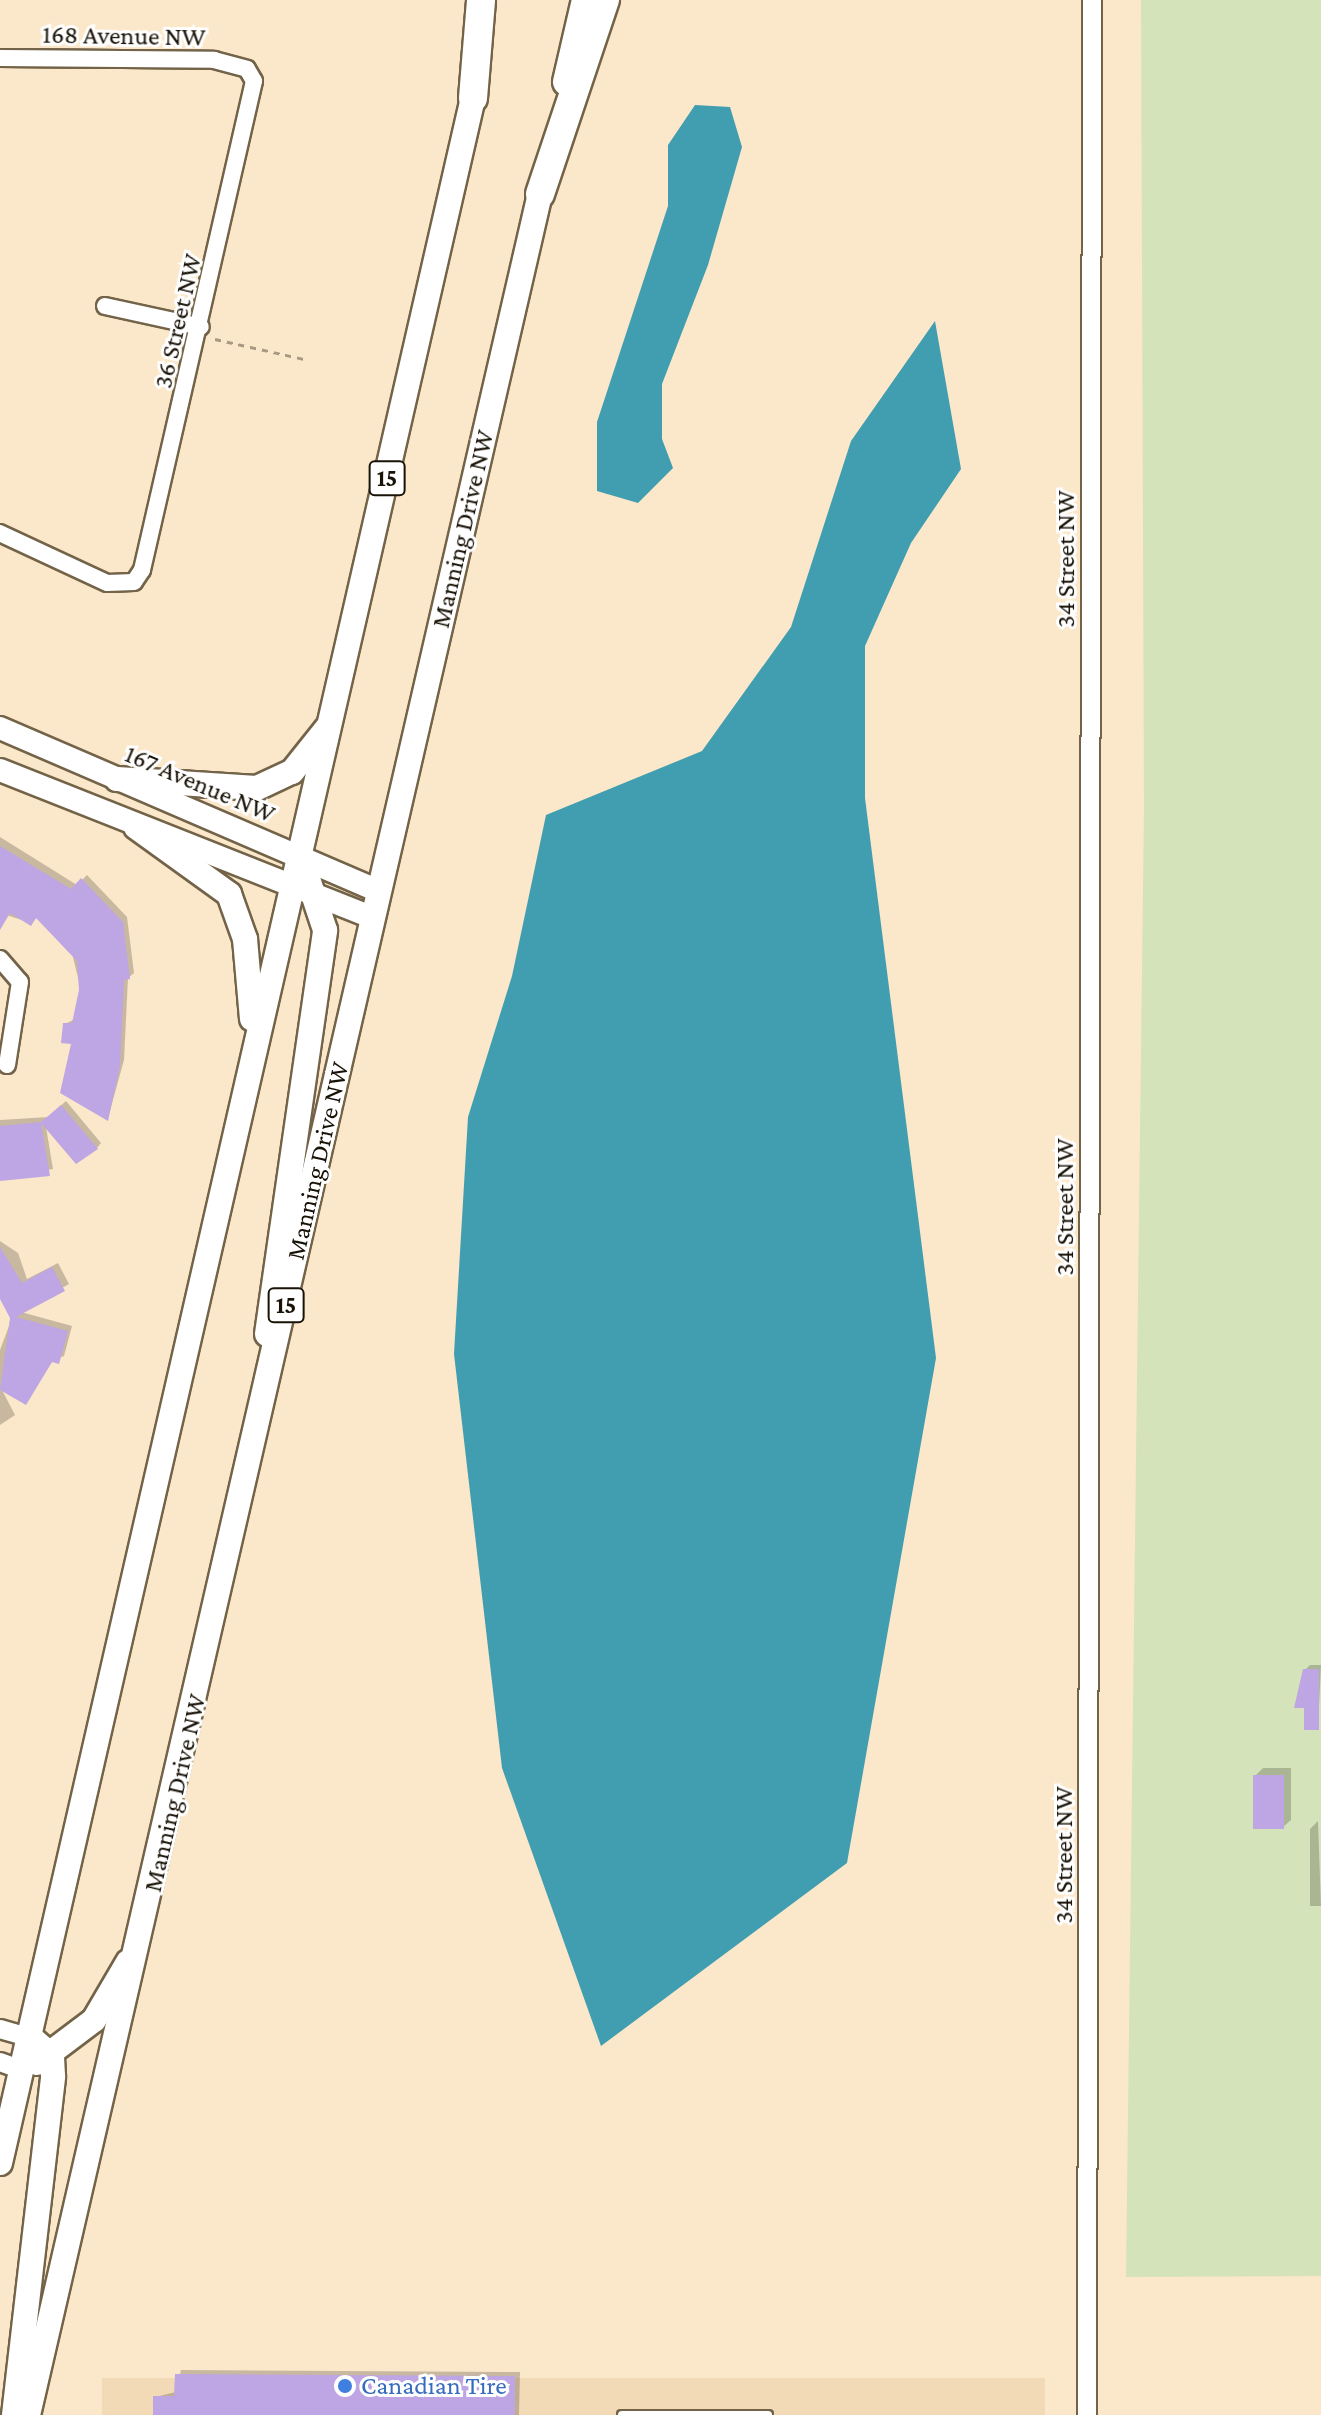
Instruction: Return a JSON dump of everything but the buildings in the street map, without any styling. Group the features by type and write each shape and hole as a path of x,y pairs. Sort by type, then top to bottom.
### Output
{"highway":[{"path":"473,98 481,0"},
{"name":"15","path":"473,98 496,0"},
{"name":"Manning Drive NW","path":"540,194 585,0"},
{"path":"540,194 605,0"}],"main road":[{"name":"15","path":"301,858 473,98"},
{"name":"Manning Drive NW","path":"28,2415 140,1943 540,194"},
{"path":"117,779 257,788 292,772 331,723"},
{"name":"167 Avenue NW","path":"0,728 379,891"},
{"path":"0,770 293,890 373,918"},
{"path":"136,827 229,894 254,994 248,1085"},
{"path":"0,2163 11,2066 31,2038 301,858"},
{"path":"262,1412 274,1255 323,952 320,900 301,858"},
{"path":"11,2066 52,2056 94,2020 140,1943"},
{"path":"31,2038 52,2056"},
{"path":"14,2415 52,2056"}],"street":[{"name":"34 Street NW","path":"1087,2415 1092,0"},
{"name":"168 Avenue NW","path":"0,58 214,60 247,69"},
{"name":"36 Street NW","path":"0,533 107,583 134,582 150,552 254,98 247,69"},
{"path":"105,306 200,332"},
{"path":"0,959 17,974 7,1065"},
{"path":"0,2029 31,2038"}],"lane":[{"path":"622,2415 768,2415"}],"path":[{"path":"200,332 308,360"}],"shaded area":[{"path":"102,2378 1045,2378 1045,2415 102,2415"}],"green space":[{"path":"1141,0 1321,0 1321,2276 1126,2277 1144,807"}],"water":[{"path":"695,105 730,107 742,147 708,265 662,384 662,439 673,468 638,503 597,491 597,422 668,206 668,145"},
{"path":"935,321 961,469 911,543 865,646 865,798 936,1358 847,1863 601,2046 502,1768 454,1354 468,1117 512,976 546,815 702,751 791,627 851,441"}],"place":[{"name":"Canadian Tire","path":"345,2386"}]}
